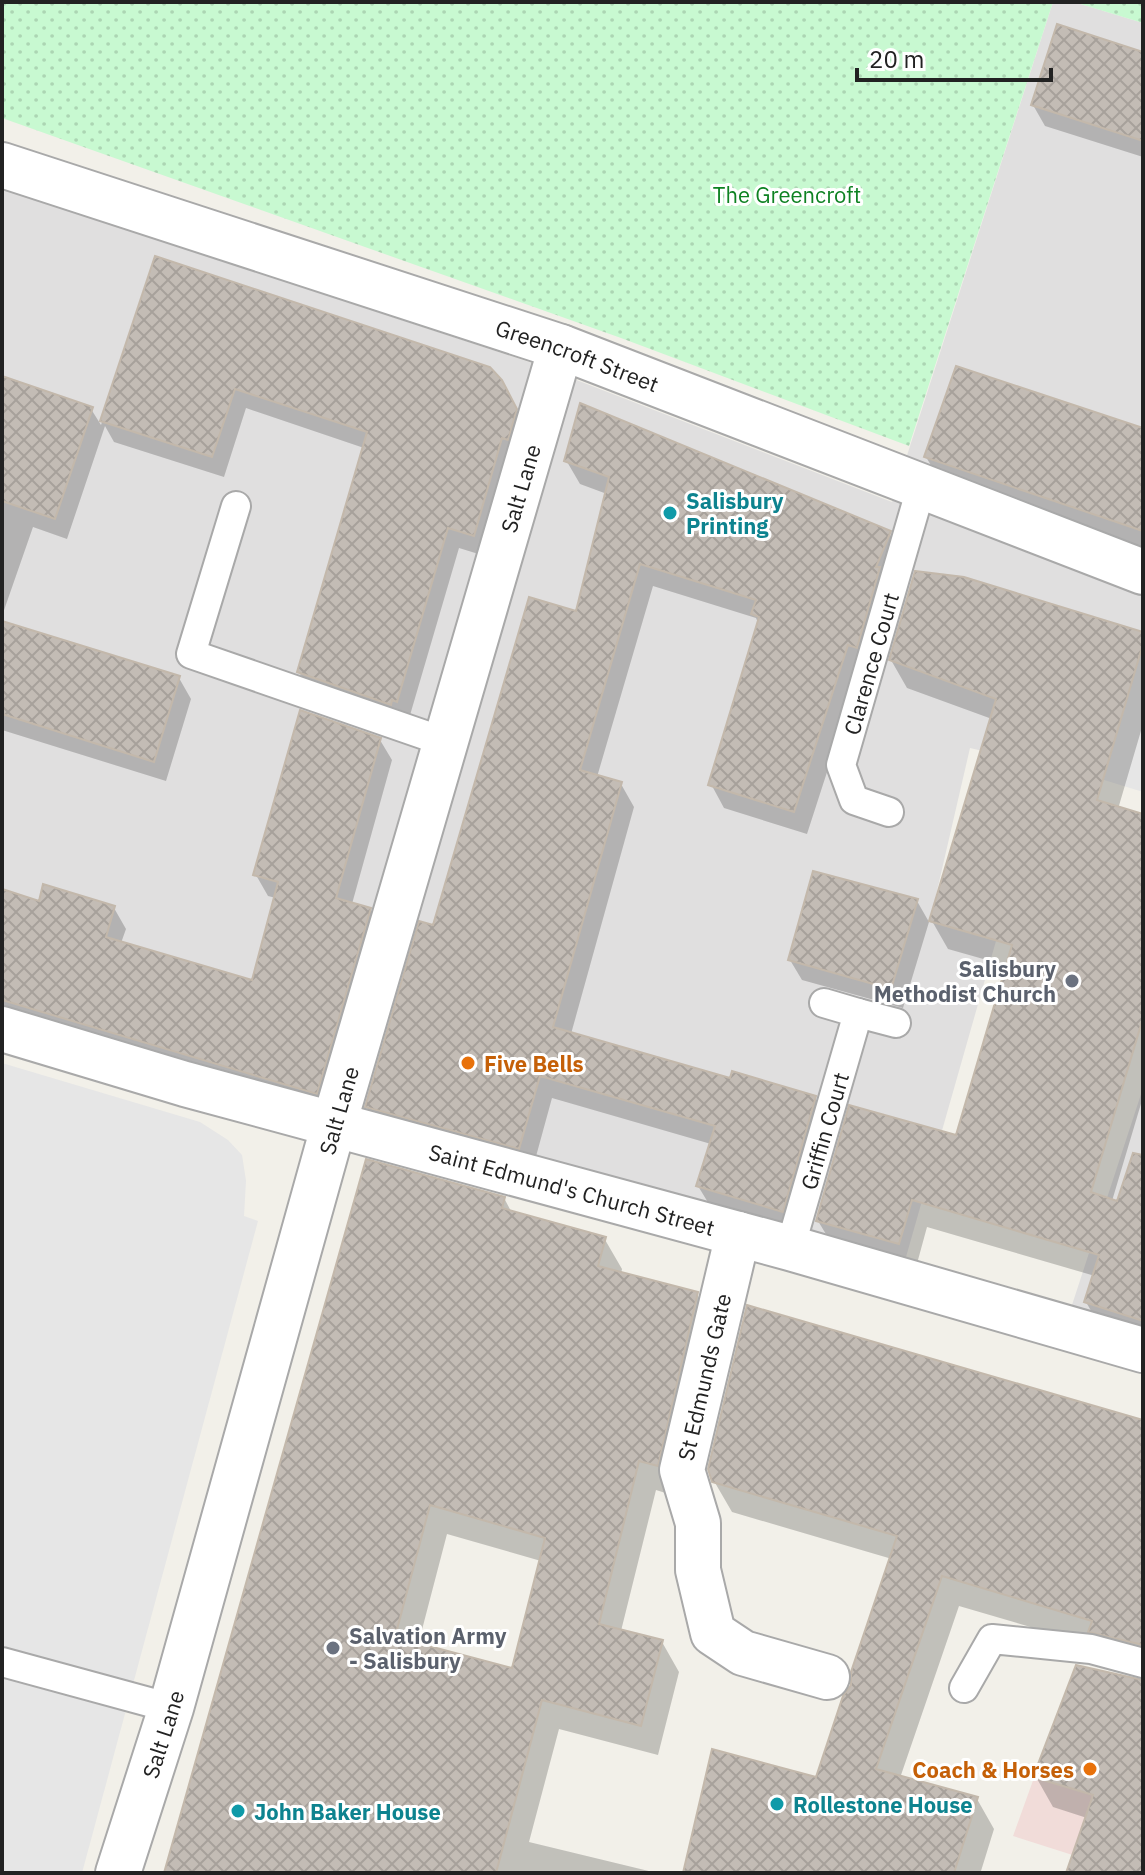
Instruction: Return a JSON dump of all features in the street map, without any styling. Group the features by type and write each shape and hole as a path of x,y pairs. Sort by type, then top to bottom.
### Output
{"street":[{"name":"Greencroft Street","path":"2,165 561,347 1143,572"},
{"name":"Salt Lane","path":"118,1873 171,1708 334,1124 448,743 561,347"},
{"name":"Saint Edmund's Church Street","path":"2,1029 185,1084 790,1248 1143,1350"},
{"name":"St Edmunds Gate","path":"738,1234 682,1470 698,1523 698,1570 713,1633 743,1653 827,1677"}],"lane":[{"name":"Clarence Court","path":"889,812 854,800 841,765 921,488"},
{"path":"236,506 191,654 448,743"},
{"path":"824,1003 896,1023"},
{"name":"Griffin Court","path":"790,1248 858,1013"},
{"path":"964,1688 992,1639 1091,1649 1143,1663"},
{"path":"2,1662 171,1708"}],"shaded area":[{"path":"1053,2 1074,2 1143,23 1143,644 1101,779 970,748 930,921 996,941 906,1257 325,1100 2,1006 2,188 535,364 892,502"},
{"path":"1143,643 1143,792 1101,779"},
{"path":"2,1063 200,1122 228,1140 242,1155 246,1181 244,1216 258,1221 82,1873 2,1873"},
{"path":"1143,1088 1143,1331 1071,1308"},
{"path":"1053,1725 1143,1760 1129,1873 1013,1836"}],"green space":[{"name":"The Greencroft","path":"2,2 1053,2 909,446 621,338 2,118"},
{"path":"1074,2 1143,2 1143,23"}],"building":[{"path":"1057,24 1143,52 1143,141 1031,105"},
{"path":"155,256 490,367 502,380 517,409 508,440 502,438 474,536 448,528 397,702 392,700 391,705 297,672 367,432 235,389 212,457 100,421"},
{"path":"956,366 1143,428 1143,531 924,457"},
{"path":"2,376 93,407 55,519 2,501"},
{"path":"580,403 891,531 876,567 880,567 857,648 848,645 794,812 708,785 759,617 751,614 756,600 640,564 580,770 622,782 553,1027 730,1078 732,1071 816,1096 783,1212 696,1186 715,1126 540,1076 519,1149 365,1107 419,921 433,925 529,597 576,611 609,477 564,461"},
{"path":"915,571 964,577 1143,632 1143,644 1097,800 1143,814 1143,1018 1091,1192 1117,1201 1133,1153 1143,1155 1143,1321 1084,1302 1099,1255 912,1200 899,1244 816,1221 849,1105 956,1135 1012,945 929,921 996,699 889,660"},
{"path":"2,621 180,676 154,762 2,714"},
{"path":"300,710 381,738 336,898 371,908 317,1094 2,1000 2,889 39,901 43,884 115,906 106,937 252,980 278,882 253,875"},
{"path":"813,871 918,899 891,989 788,960"},
{"path":"366,1159 505,1197 502,1208 606,1237 598,1266 698,1292 658,1466 639,1461 599,1624 663,1640 641,1726 542,1700 496,1873 164,1873","holes":["430,1505 545,1538 512,1668 395,1637"]},
{"path":"747,1305 1143,1420 1143,1645 1088,1632 1092,1621 942,1576 876,1769 978,1797 954,1873 683,1873 712,1749 816,1777 843,1696 851,1685 851,1672 897,1536 712,1482 708,1469"},
{"path":"1076,1665 1143,1680 1143,1873 1066,1873 1093,1795 1033,1777"}],"place":[{"name":"Salisbury Printing","path":"670,513"},
{"name":"Salisbury Methodist Church","path":"1072,981"},
{"name":"Five Bells","path":"468,1063"},
{"name":"Salvation Army - Salisbury","path":"333,1648"},
{"name":"Coach & Horses","path":"1090,1769"},
{"name":"Rollestone House","path":"777,1804"},
{"name":"John Baker House","path":"238,1811"}]}
